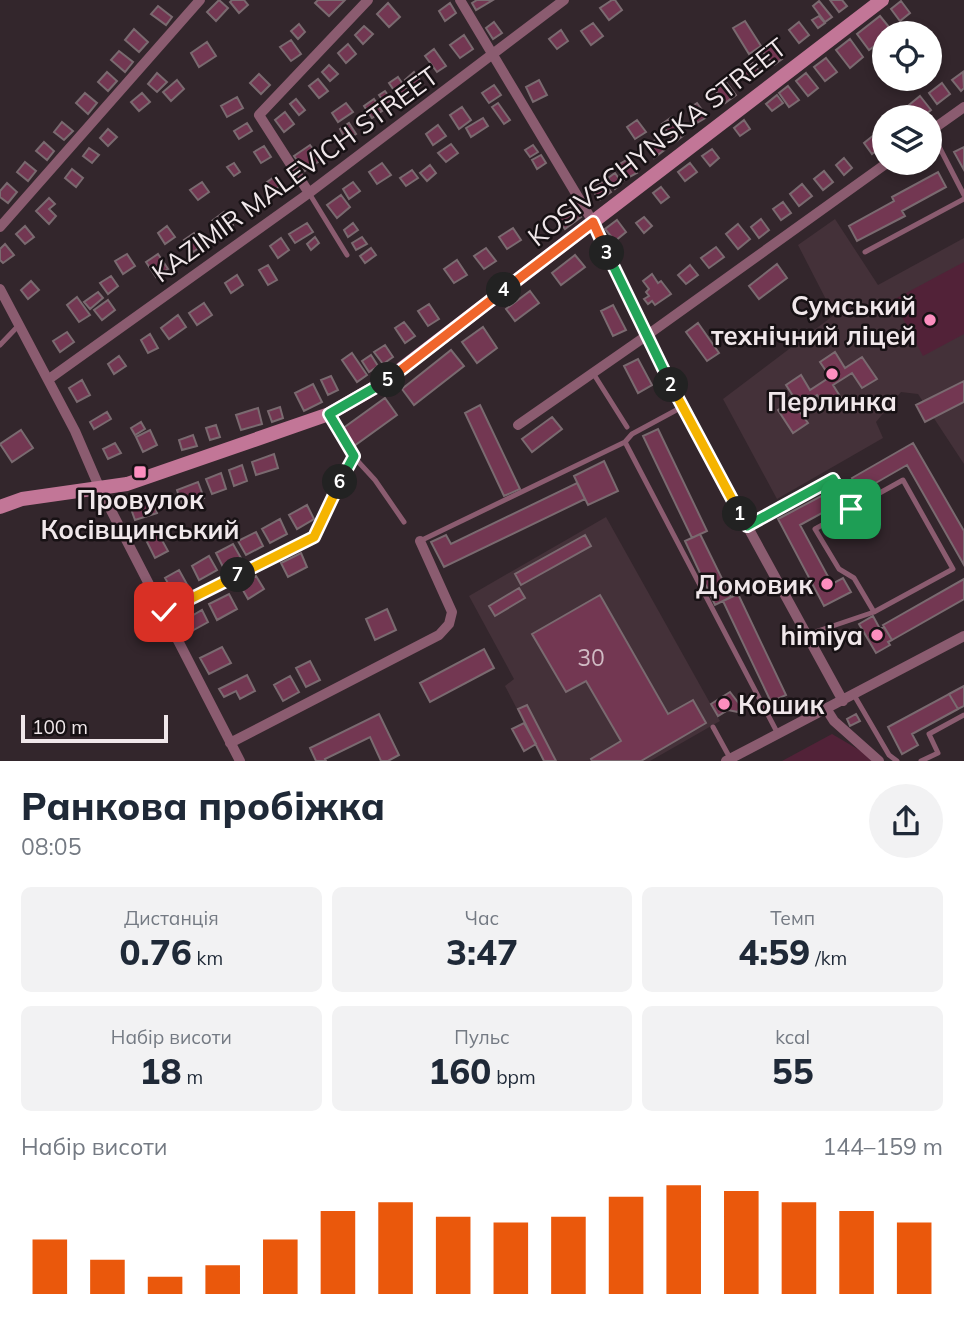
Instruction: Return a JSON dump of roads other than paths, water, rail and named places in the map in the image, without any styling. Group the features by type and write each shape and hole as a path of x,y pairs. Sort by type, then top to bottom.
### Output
{"street":[{"path":"0,228 200,0"},
{"path":"309,193 259,115 368,0"},
{"path":"460,0 593,222 682,407 843,701"},
{"name":"KAZIMIR MALEVICH STREET","path":"49,379 309,193 564,0"},
{"name":"KOSIVSCHYNSKA STREET","path":"0,507 22,499 127,484 329,414 383,383 882,0"},
{"path":"942,123 964,107"},
{"path":"517,425 872,174"},
{"path":"0,289 49,379 80,440 100,489 240,761"},
{"path":"164,612 314,537"},
{"path":"230,743 439,635 449,624 452,612 420,541"},
{"path":"729,760 964,636"},
{"path":"827,710 834,721 879,761"}],"lane":[{"path":"864,252 964,197 942,155"},
{"path":"309,193 347,255"},
{"path":"0,345 20,324"},
{"path":"593,373 626,427"},
{"path":"420,541 625,442 632,433 682,407"},
{"path":"329,414 354,456 375,480 404,522"},
{"path":"625,442 778,735"},
{"path":"314,537 354,456"},
{"path":"747,526 833,479 851,509"},
{"path":"806,635 874,612 953,569 904,480 815,528 839,569 855,578 874,612"},
{"path":"855,695 889,755 897,761"},
{"path":"921,761 938,753 929,734 964,715"},
{"path":"713,726 729,760"}],"place":[{"name":"Сумський технічний ліцей","path":"930,320"},
{"name":"Перлинка","path":"832,374"},
{"name":"Провулок Косівщинський","path":"140,472"},
{"name":"Домовик","path":"827,584"},
{"name":"himiya","path":"877,635"},
{"name":"Кошик","path":"724,704"}]}
